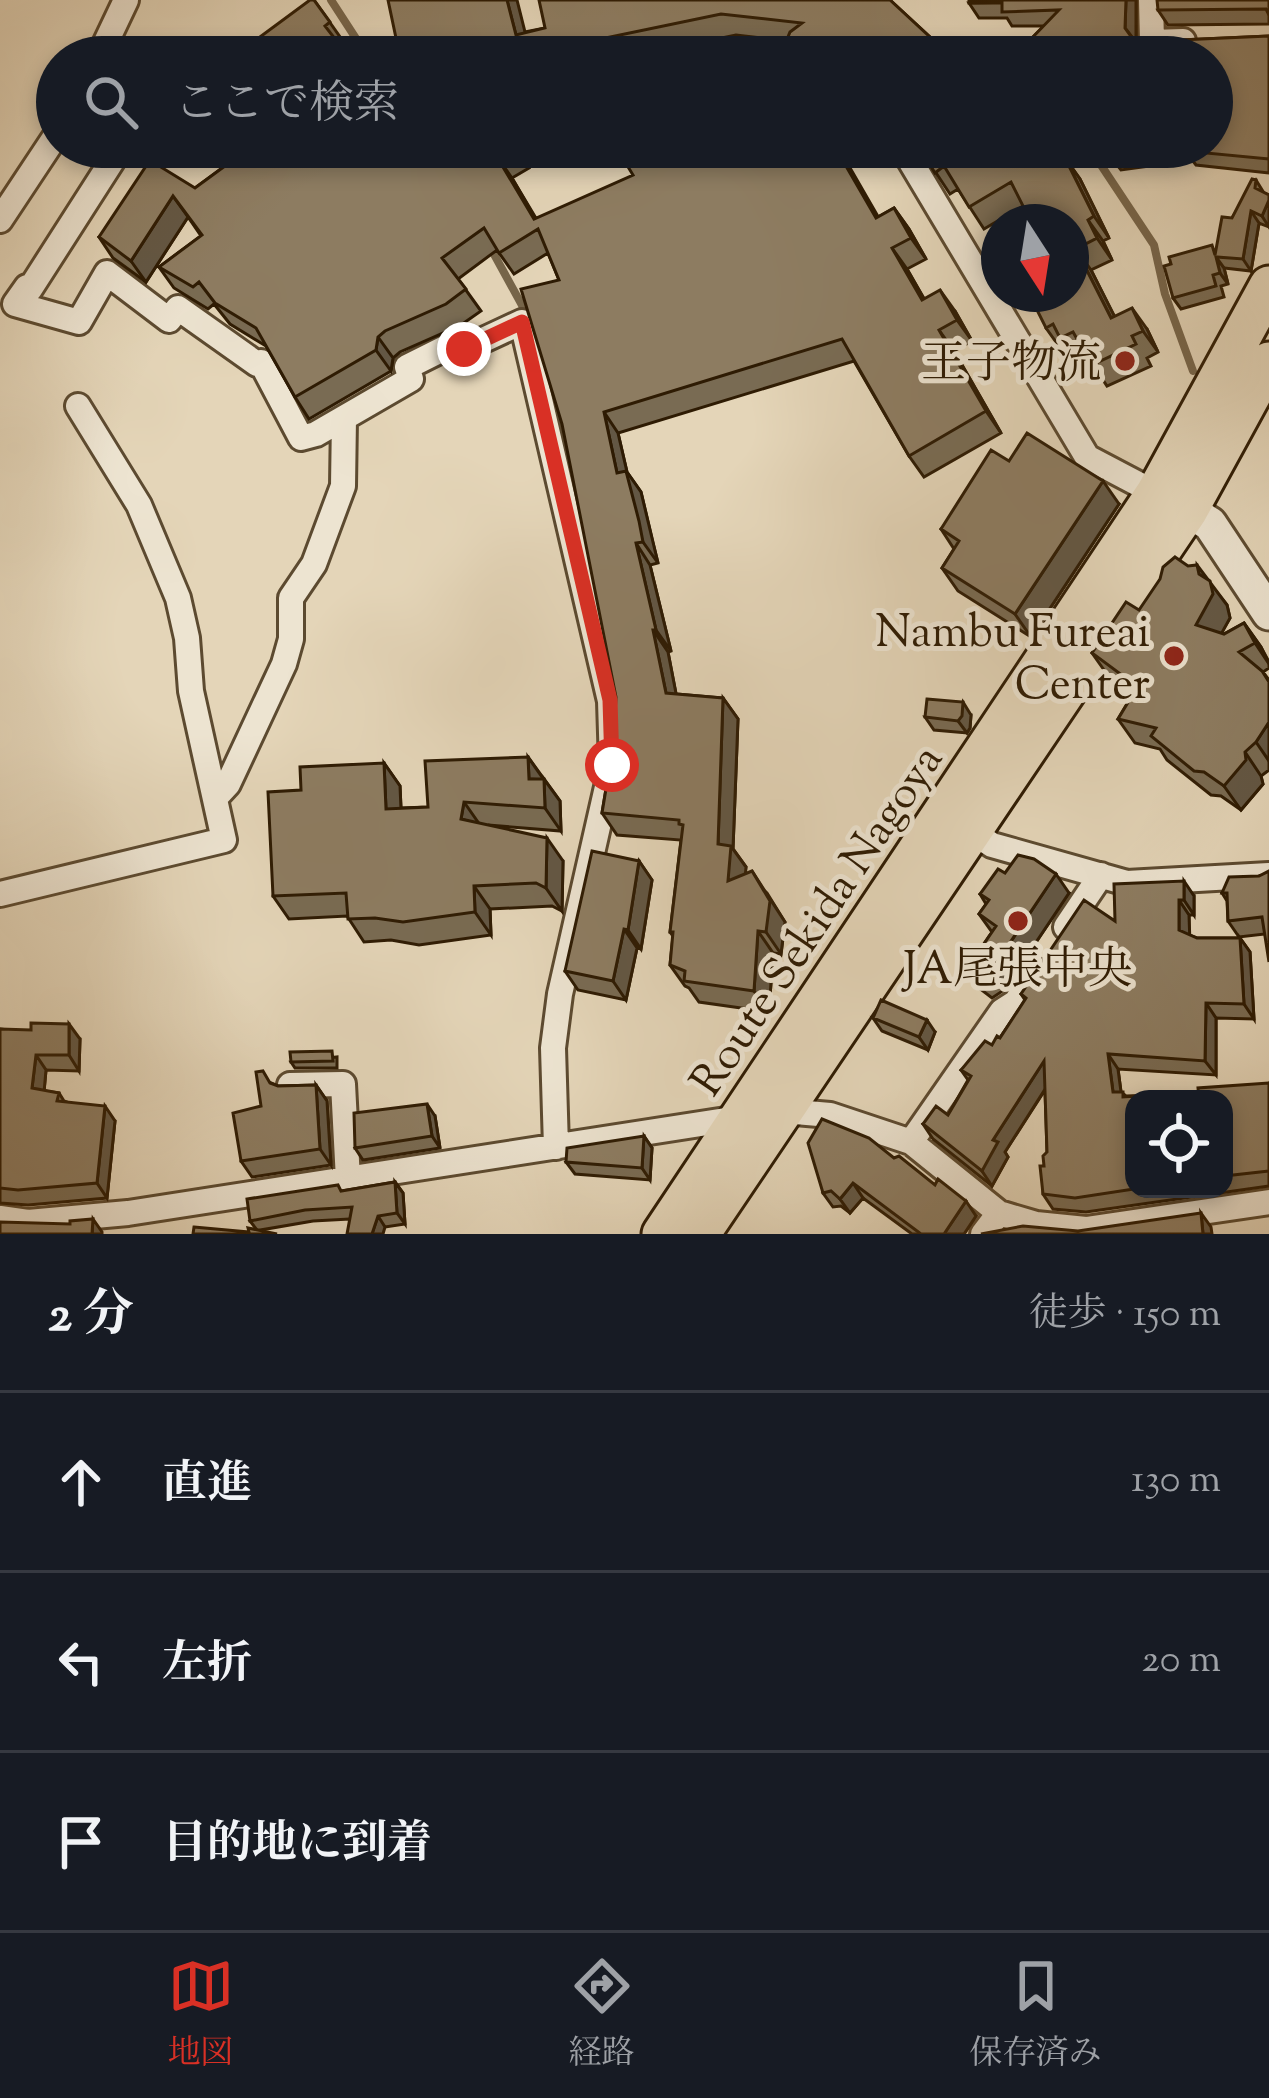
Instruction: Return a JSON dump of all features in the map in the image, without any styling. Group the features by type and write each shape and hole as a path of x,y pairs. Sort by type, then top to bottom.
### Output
{"main road":[{"name":"Route Sekida Nagoya","path":"700,1234 971,832 1172,501 1269,286"},
{"name":"Route Sekida Nagoya","path":"662,1234 1269,362"}],"street":[{"path":"109,36 126,0"},
{"path":"1151,0 1152,36"},
{"path":"0,220 36,166"},
{"path":"108,168 30,289 15,304 79,322 107,272 169,320 178,308 257,364 262,362 301,438 410,379 407,368 459,341 464,349 522,322 610,700 613,738 612,765 560,994 553,1048 556,1148"},
{"path":"915,168 1087,457 1210,524 1259,575 1269,613"},
{"path":"0,894 224,840 191,691 178,598 139,505 78,406"},
{"path":"215,798 228,784 284,664 291,639 291,598 314,564 343,486 344,418"},
{"path":"971,832 992,845 1126,883 1269,875"},
{"path":"911,1142 1002,1011 1016,1001 1101,875"},
{"path":"290,1084 343,1084 348,1180"},
{"path":"0,1218 28,1222 128,1213 784,1112 830,1115 911,1142 999,1213 1036,1225 1086,1229 1269,1202"},
{"path":"983,1234 999,1213"}],"building":[{"path":"314,0 330,22 325,26 333,36 261,36"},
{"path":"388,0 507,0 516,35 545,28 539,0 890,0 929,36 788,36 802,23 721,14 615,36 396,36"},
{"path":"1126,0 1125,28 1131,36 1034,36 1059,10 1002,12 1002,3 969,3"},
{"path":"1157,0 1269,0 1269,15 1266,9 1158,10"},
{"path":"1269,36 1269,159 1233,156 1233,38"},
{"path":"145,168 162,168 195,188 222,168 504,168 534,219 633,175 629,168 847,168 876,218 894,208 911,238 892,248 922,300 940,290 957,320 939,330 986,411 909,456 842,339 604,412 617,473 626,471 639,521 643,542 636,543 666,693 723,698 718,844 731,846 728,881 752,871 770,901 766,932 758,931 754,991 684,981 685,971 670,965 683,825 679,820 602,813 616,697 562,424 521,289 559,280 538,229 499,253 484,228 442,258 466,289 446,304 385,331 378,337 376,350 295,397 256,328 215,303 199,282 193,287 159,267 202,235 173,196 131,261 99,237"},
{"path":"945,168 1070,168 1088,204 1022,204 1011,182 969,207"},
{"path":"1252,179 1269,200 1262,216 1251,211 1243,259 1216,257 1220,273 1213,275 1216,286 1173,298 1164,266 1171,264 1169,257 1212,245 1215,255 1222,217 1232,218"},
{"path":"1089,275 1111,318 1132,308 1143,331 1132,336 1136,344 1092,365 1073,332 1060,338 1053,324 1046,328 1038,312 1089,312"},
{"path":"1027,433 1103,481 1015,614 942,568 959,541 941,529 991,450 1009,461"},
{"path":"1175,557 1188,566 1197,565 1199,574 1210,581 1213,594 1196,625 1224,634 1244,623 1255,643 1239,652 1269,682 1269,722 1224,786 1194,771 1151,736 1156,728 1118,719 1136,689 1092,653 1126,602 1139,610 1163,567"},
{"path":"927,699 963,702 962,716 958,721 925,717"},
{"path":"528,757 529,779 544,779 545,808 464,802 461,819 547,838 546,888 536,883 474,886 475,912 403,922 348,919 346,893 273,896 268,792 301,790 300,767 384,763 386,809 428,807 425,761"},
{"path":"592,851 639,861 628,930 624,929 613,981 565,971"},
{"path":"1018,855 1056,874 991,971 979,979 966,970 996,926 979,914 989,900 980,894 998,869 1005,873"},
{"path":"1269,871 1269,962 1262,917 1228,921 1227,893 1222,893 1229,877"},
{"path":"1184,881 1179,930 1197,938 1240,938 1244,1004 1206,1003 1205,1061 1108,1054 1113,1092 1123,1092 1125,1097 1125,1190 1075,1198 1043,1194 1040,1166 1047,1152 1044,1061 993,1140 998,1142 982,1171 923,1124 936,1106 948,1115 971,1076 961,1070 985,1041 992,1045 1000,1038 1026,998 1021,994 1084,900 1115,921 1114,884"},
{"path":"881,1000 927,1020 919,1037 873,1018"},
{"path":"31,1023 69,1024 69,1055 36,1055 32,1088 59,1093 57,1101 105,1106 97,1183 0,1188 0,1029 31,1030"},
{"path":"332,1051 333,1061 291,1062 290,1052"},
{"path":"263,1071 278,1086 316,1085 320,1149 241,1161 233,1113 261,1106 256,1072"},
{"path":"1269,1083 1269,1171 1233,1175 1233,1090 1198,1088"},
{"path":"427,1104 432,1136 355,1148 354,1113"},
{"path":"822,1119 869,1138 966,1201 944,1234 921,1234 853,1183 840,1199 831,1191 823,1193 808,1143"},
{"path":"644,1136 642,1168 566,1162 567,1148"},
{"path":"395,1182 397,1213 378,1216 372,1234 347,1234 352,1207 250,1221 247,1199"},
{"path":"1201,1213 1203,1234 981,1234 1023,1226 1078,1231"},
{"path":"93,1219 92,1234 0,1234 0,1222 70,1224"},
{"path":"194,1227 249,1232 248,1228 277,1234 193,1234"}],"waterway":[{"path":"331,0 354,36"},
{"path":"1103,168 1154,245 1165,294 1193,371"},
{"path":"490,247 529,318"}],"place":[{"name":"王子物流","path":"1125,361"},
{"name":"Nambu Fureai Center","path":"1174,656"},
{"name":"JA尾張中央","path":"1018,921"}],"route":[{"path":"464,349 522,322 610,700 612,765"}]}
